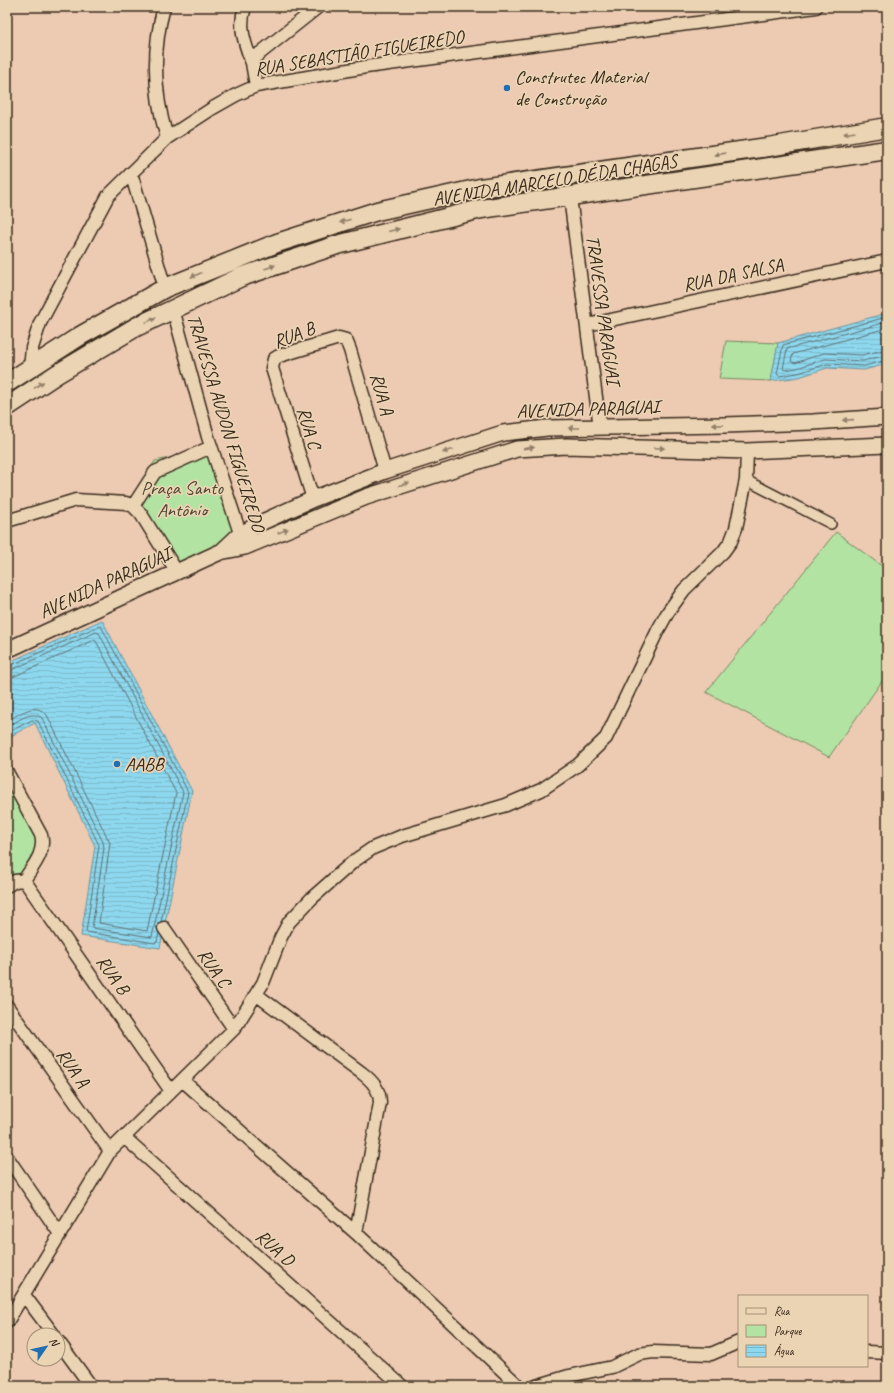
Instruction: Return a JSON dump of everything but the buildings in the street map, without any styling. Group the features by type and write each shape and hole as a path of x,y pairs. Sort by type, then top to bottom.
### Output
{"main road":[{"name":"AVENIDA MARCELO DÉDA CHAGAS","path":"7,383 80,336 165,288 233,260 341,222 430,198 480,188 768,148 887,126"},
{"name":"AVENIDA MARCELO DÉDA CHAGAS","path":"7,408 57,374 113,340 173,309 240,278 330,247 390,230 481,209 887,150"},
{"path":"640,166 642,186"},
{"path":"615,169 618,190"},
{"path":"233,260 240,278"},
{"path":"215,267 222,286"}],"street":[{"path":"164,7 158,30 156,50 158,96 167,138"},
{"path":"245,7 242,30 246,50 252,64 256,86"},
{"path":"252,64 257,56 318,7"},
{"name":"RUA SEBASTIÃO FIGUEIREDO","path":"30,368 35,337 46,310 105,199 167,138 213,108 256,86 366,67 816,7"},
{"path":"131,173 165,288"},
{"name":"TRAVESSA PARAGUAI","path":"570,197 600,428"},
{"name":"RUA DA SALSA","path":"587,325 887,261"},
{"name":"TRAVESSA AUDON FIGUEIREDO","path":"173,309 211,447 242,541"},
{"name":"RUA A","path":"334,340 343,338 350,350 385,471"},
{"name":"RUA B","path":"272,368 272,362 276,357 334,340"},
{"name":"RUA C","path":"272,368 312,499"},
{"name":"AVENIDA PARAGUAI","path":"242,541 274,516 312,499 385,471 503,433 547,428 813,422 887,416"},
{"name":"AVENIDA PARAGUAI","path":"7,650 242,541 366,497 517,449 566,446 747,451 887,444"},
{"path":"133,506 155,472 211,447"},
{"path":"9,1312 24,1296 110,1151 234,1030 256,996 280,937 289,922 302,908 354,861 373,848 417,830 523,799 542,790 564,776 596,748 610,732 668,612 684,590 723,552 731,541 736,528 746,480 747,451"},
{"path":"746,480 831,524"},
{"path":"7,521 76,500 126,503 133,506 141,514 177,572"},
{"path":"7,772 41,834 43,843 42,851 24,880 15,881 7,886"},
{"name":"RUA B","path":"24,880 171,1091"},
{"name":"RUA C","path":"164,928 234,1030"},
{"path":"256,996 365,1076 378,1091 380,1103 356,1233"},
{"name":"RUA A","path":"7,1006 110,1151"},
{"path":"182,1080 356,1233 519,1386"},
{"name":"RUA D","path":"124,1137 402,1386"},
{"path":"7,1158 60,1234"},
{"path":"24,1296 48,1327"},
{"path":"536,1386 569,1376 612,1367 640,1354 653,1352 711,1354 738,1342"},
{"path":"66,1352 91,1386"},
{"path":"868,1352 887,1353"}],"green space":[{"path":"726,341 778,343 771,381 719,379"},
{"name":"Praça Santo Antônio","path":"209,450 237,535 179,570 131,498 155,461"},
{"path":"836,532 887,570 887,674 829,757 706,692"},
{"path":"7,777 43,847 26,877 7,889"}],"water":[{"path":"887,313 887,364 864,370 827,368 799,377 771,381 778,343"},
{"name":"AABB","path":"102,620 192,791 160,948 81,936 95,846 35,723 7,738 7,663"}],"place":[{"name":"Construtec Material de Construção","path":"507,88"},
{"name":"AABB","path":"117,764"}]}
